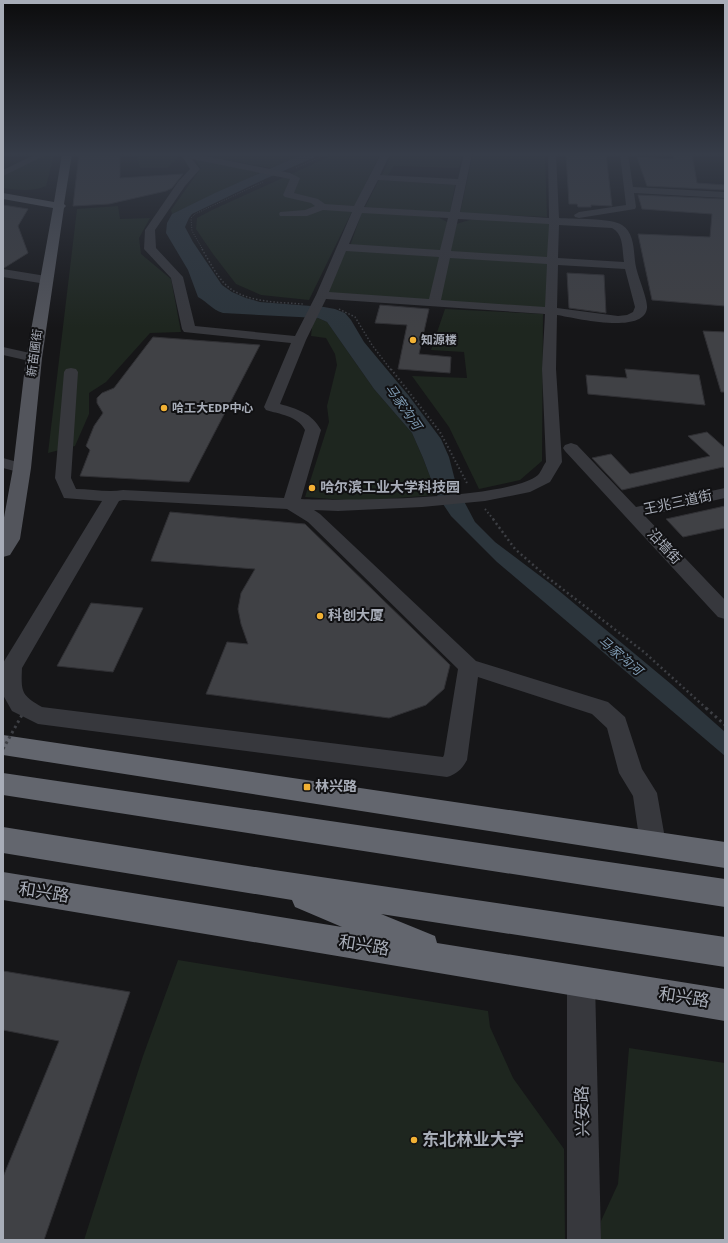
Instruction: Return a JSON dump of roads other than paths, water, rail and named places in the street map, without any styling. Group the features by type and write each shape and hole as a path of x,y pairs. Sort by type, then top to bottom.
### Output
{"highway":[{"path":"3,745 725,855"},
{"path":"3,784 725,893"},
{"path":"3,840 274,884 725,952"},
{"path":"274,884 458,961"},
{"name":"和兴路","path":"3,886 725,1005"}],"main road":[{"name":"新苗圃街","path":"3,522 32,358 53,212"},
{"name":"新苗圃街","path":"3,550 10,539 12,465"}],"street":[{"path":"162,212 150,230 150,249 178,277 189,329 299,340"},
{"path":"284,214 309,212"},
{"path":"291,504 313,430 311,423 302,418 285,410 271,407 299,340 308,313 322,295 357,212"},
{"path":"322,295 552,311 618,320 630,319 639,314 641,307 630,266 626,236 620,228 614,225 406,212"},
{"path":"434,303 455,212"},
{"path":"71,372 63,478 70,494 94,494 113,497 123,495 195,500 338,506 484,501 544,478 554,462 549,369 552,311 554,212"},
{"path":"554,221 571,216 598,212"},
{"path":"342,247 630,266"},
{"path":"3,273 44,280"},
{"path":"3,351 32,358"},
{"name":"沿墙街","path":"571,448 725,612"},
{"name":"王兆三道街","path":"632,513 725,493"},
{"path":"113,497 11,668 10,688 20,705 38,715 447,767 456,760 469,667"},
{"path":"291,504 314,518 469,667 492,672 600,708 617,723 631,772 644,792 653,844"},
{"name":"兴安路","path":"581,982 584,1240"}],"water":[{"name":"马家沟河","path":"176,212 196,212 189,218 185,227 193,242 222,285 232,292 260,302 324,307 345,313 364,342 409,396 441,439 449,457 457,488 475,522 495,542 552,585 671,684 725,732 725,756 497,562 451,516 437,495 412,433 374,389 327,322 318,318 223,313 216,310 198,297 188,270 166,233 167,223 172,214"}],"place":[{"name":"知源楼","path":"413,340"},
{"name":"哈工大EDP中心","path":"164,408"},
{"name":"哈尔滨工业大学科技园","path":"312,488"},
{"name":"科创大厦","path":"320,616"},
{"name":"林兴路","path":"307,787"},
{"name":"东北林业大学","path":"414,1140"}]}
